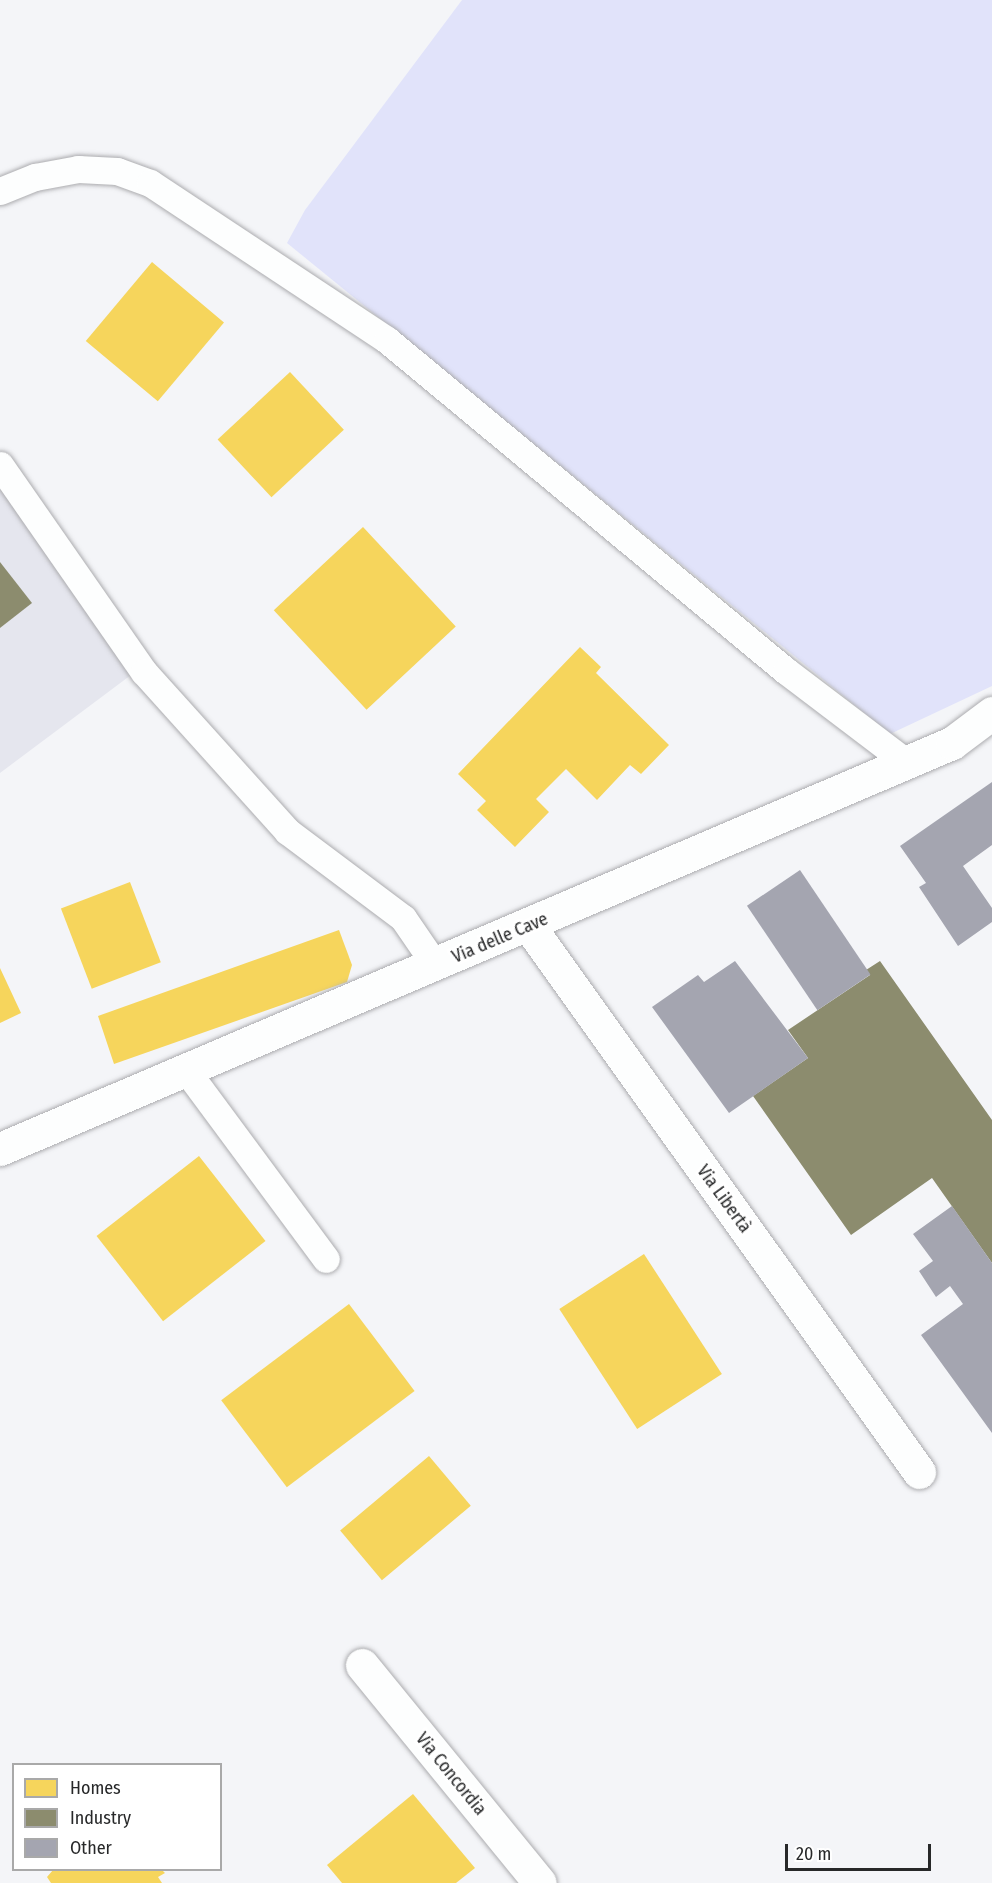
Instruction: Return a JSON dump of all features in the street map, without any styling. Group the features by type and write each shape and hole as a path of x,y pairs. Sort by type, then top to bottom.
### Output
{"street":[{"name":"Via delle Cave","path":"0,1149 436,966 907,763 952,743 992,713"},
{"name":"Via Libertà","path":"529,926 919,1472"},
{"name":"Via Concordia","path":"362,1665 540,1883"}],"lane":[{"path":"0,191 35,177 78,169 117,171 150,183 387,340 555,483 907,763"},
{"path":"0,465 158,688 303,846 403,918 436,966"},
{"path":"186,1070 326,1259"}],"shaded area":[{"path":"462,0 992,0 992,686 890,734 287,243 305,210"},
{"path":"0,488 131,675 0,773"}],"building: Homes":[{"path":"152,262 224,322 158,401 86,341"},
{"path":"290,372 344,430 271,497 218,440"},
{"path":"363,527 456,626 367,710 274,610"},
{"path":"580,647 601,667 596,673 669,745 641,774 630,765 597,800 566,769 536,799 549,812 515,847 477,810 486,801 458,774"},
{"path":"130,882 161,962 92,989 61,909"},
{"path":"339,930 352,965 347,982 114,1064 98,1016"},
{"path":"0,968 21,1013 0,1023"},
{"path":"199,1156 265,1241 163,1321 97,1236"},
{"path":"644,1254 722,1374 637,1429 559,1309"},
{"path":"349,1304 415,1391 287,1487 221,1400"},
{"path":"429,1456 471,1506 382,1580 340,1531"},
{"path":"413,1794 475,1868 456,1883 342,1883 327,1865"},
{"path":"52,1871 163,1871 165,1873 158,1877 162,1883 51,1883 47,1877"}],"building: Industry":[{"path":"0,562 32,603 0,628"},
{"path":"880,961 992,1120 992,1263 932,1178 851,1235 753,1096 808,1058 788,1030 870,975 866,970"}],"building: Other":[{"path":"992,782 992,845 963,866 992,908 992,922 958,946 919,887 926,883 900,846"},
{"path":"800,870 870,974 817,1010 747,906"},
{"path":"735,961 808,1058 729,1113 652,1007 698,975 704,982"},
{"path":"952,1206 992,1263 992,1433 921,1335 963,1304 950,1286 936,1297 919,1271 933,1261 913,1234"}]}
